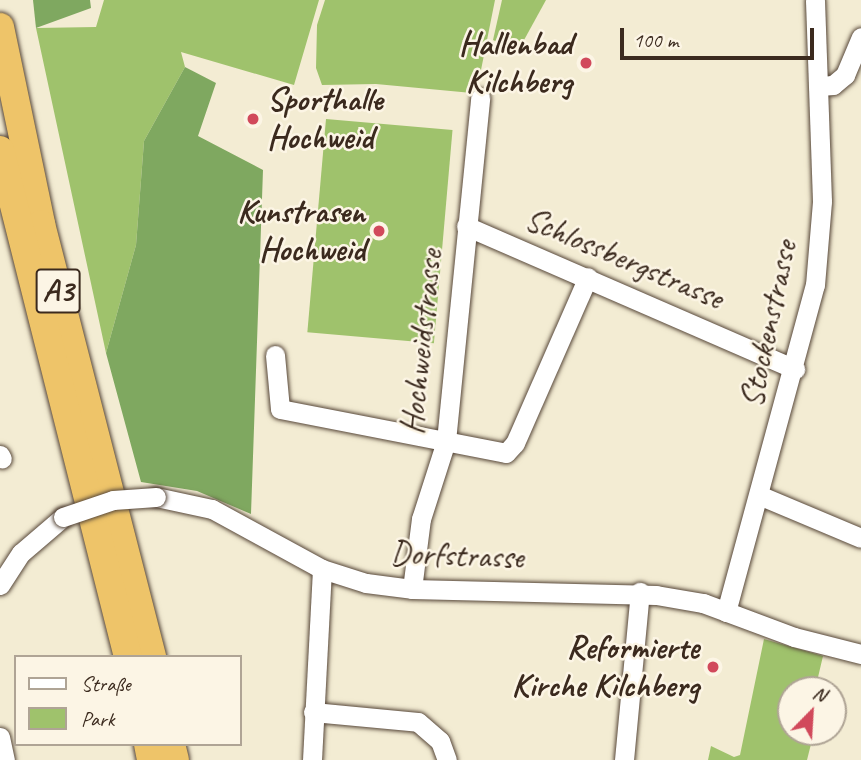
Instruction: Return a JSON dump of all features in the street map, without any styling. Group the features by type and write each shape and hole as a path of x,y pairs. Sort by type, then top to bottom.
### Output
{"highway":[{"name":"A3","path":"0,27 41,225 151,655"},
{"name":"A3","path":"0,150 127,655"}],"street":[{"name":"Stockenstrasse","path":"726,612 795,369 820,244 820,86 816,0"},
{"path":"820,86 841,80 861,37"},
{"name":"Hochweidstrasse","path":"412,589 421,519 446,441 480,98"},
{"name":"Schlossbergstrasse","path":"466,226 795,369"},
{"path":"275,355 280,409 446,441 500,455 508,453 588,277"},
{"name":"Dorfstrasse","path":"0,585 21,553 63,517 113,500 156,496 212,509 322,569 366,583 412,589 640,592 689,600 794,637 861,653"},
{"path":"761,496 861,538"},
{"path":"312,760 322,569"},
{"path":"624,760 640,592"},
{"path":"313,712 418,722 440,741 447,760"}],"green space":[{"path":"33,0 90,0 91,8 36,28"},
{"path":"104,0 319,0 294,85 181,52 185,67 144,141 136,245 106,353 36,28 96,27"},
{"path":"325,0 495,0 477,90 472,93 376,84 322,85 316,68 317,25"},
{"path":"502,0 546,0 518,51 493,40"},
{"path":"185,67 216,83 198,136 263,170 251,514 197,491 141,482 106,353 136,245 144,141"},
{"name":"Kunstrasen Hochweid","path":"326,119 453,130 434,343 307,332"},
{"path":"764,639 823,656 818,676 777,676 777,746 810,746 807,760 708,760 711,746 734,757 740,755"}],"place":[{"name":"Hallenbad Kilchberg","path":"586,63"},
{"name":"Sporthalle Hochweid","path":"253,119"},
{"name":"Kunstrasen Hochweid","path":"379,231"},
{"name":"Reformierte Kirche Kilchberg","path":"713,667"}]}
